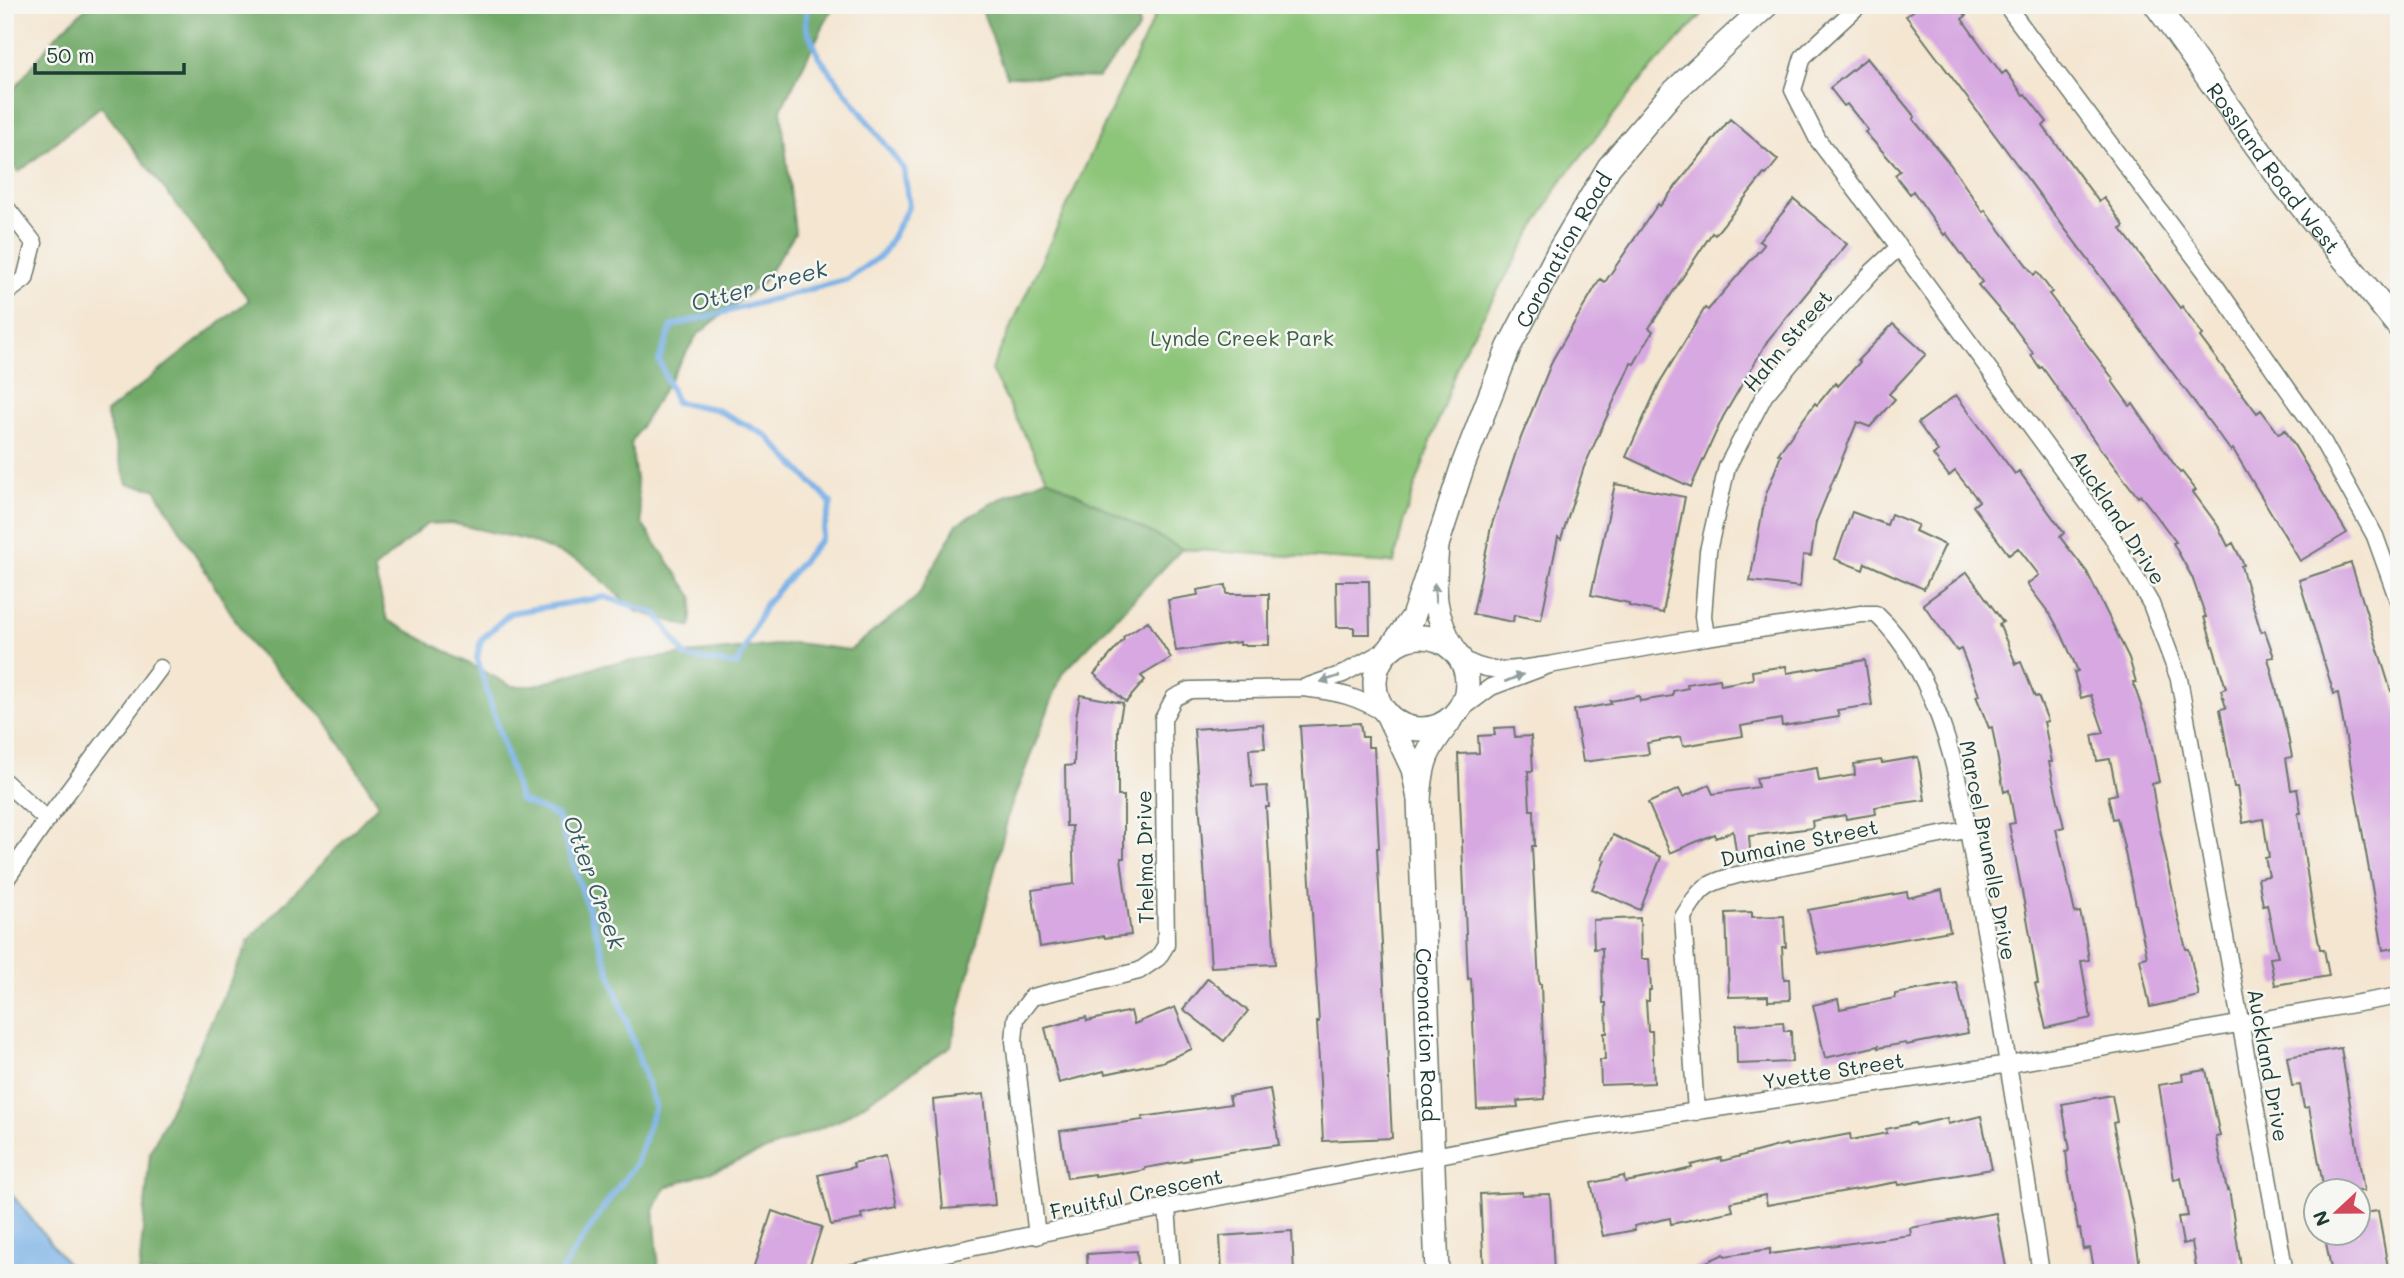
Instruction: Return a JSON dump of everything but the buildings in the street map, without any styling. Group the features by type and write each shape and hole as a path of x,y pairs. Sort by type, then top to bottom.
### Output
{"street":[{"name":"Coronation Road","path":"1391,647 1412,617 1422,594 1463,465 1509,346 1559,251 1609,167 1670,95 1767,5"},
{"name":"Auckland Drive","path":"1859,5 1803,57 1793,90 1818,140 2111,535 2151,604 2179,679 2285,1273"},
{"path":"2006,5 2208,275 2318,431 2375,536 2399,604"},
{"name":"Rossland Road West","path":"2156,5 2278,177 2399,327"},
{"path":"5,206 34,243 24,279 5,294"},
{"name":"Hahn Street","path":"1706,637 1703,616 1708,551 1727,467 1764,396 1872,272 1899,247"},
{"name":"Coronation Road","path":"1437,545 1434,592 1437,613 1443,631 1458,656"},
{"name":"Marcel Brunelle Drive","path":"1458,656 1471,664 1498,671 1861,614 1876,614 1888,625 1910,656 1933,702 1953,756 2009,1064 2041,1273"},
{"path":"1427,638 1448,646 1458,656 1465,670 1467,685 1464,700 1456,713 1445,723 1431,729 1415,730 1401,725 1365,701 1349,695 1303,688 1343,674 1404,640 1427,638"},
{"path":"1388,716 1374,689 1375,673 1381,659 1391,647"},
{"name":"Marcel Brunelle Drive","path":"1456,713 1491,687 1549,665"},
{"path":"5,881 160,668"},
{"name":"Thelma Drive","path":"1037,1236 1014,1041 1016,1018 1032,997 1139,971 1158,958 1166,945 1163,719 1174,698 1191,690 1303,688"},
{"name":"Coronation Road","path":"1437,1273 1419,799 1422,766 1432,744 1456,713"},
{"name":"Coronation Road","path":"1388,716 1413,769 1419,799"},
{"path":"5,782 47,820"},
{"name":"Dumaine Street","path":"1696,1112 1683,918 1698,893 1712,882 1966,830"},
{"name":"Yvette Street","path":"1431,1156 1559,1132 2009,1064 2399,996"},
{"name":"Fruitful Crescent","path":"849,1273 1431,1156"},
{"path":"1167,1207 1172,1273"}],"green space":[{"path":"89,5 834,5 781,109 795,233 763,282 697,335 631,443 642,524 693,597 691,627 636,611 582,562 526,540 451,523 427,524 374,569 387,620 511,686 534,686 602,665 686,654 796,643 850,650 917,597 957,524 1001,498 1047,478 1182,549 1062,674 1010,809 951,1046 840,1120 722,1168 666,1187 654,1209 659,1273 139,1273 150,1152 250,939 379,804 323,717 252,647 155,489 127,484 106,413 249,300 101,106 19,172 5,158 5,101 55,37"},
{"path":"980,5 1138,5 1139,29 1098,78 1007,76"},
{"name":"Lynde Creek Park","path":"1160,5 1711,5 1642,79 1560,183 1461,355 1404,519 1394,563 1182,549 1047,478 991,370"}],"water":[{"path":"5,1186 75,1273 5,1273"}],"waterway":[{"name":"Otter Creek","path":"560,1273 636,1164 655,1106 557,816 520,800 477,658 481,640 510,613 605,597 657,614 686,657 737,665 765,605 821,539 831,503 766,435 715,409 676,402 659,360 672,326 848,279 883,254 909,206 904,169 819,57 806,26 806,5"}]}
